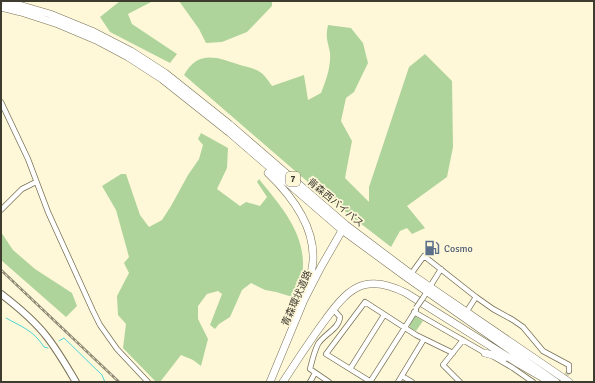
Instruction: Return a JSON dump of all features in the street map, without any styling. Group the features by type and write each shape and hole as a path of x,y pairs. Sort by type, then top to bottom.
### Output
{"highway":[{"name":"青森西バイパス","path":"5,1 50,14 94,32 131,51 165,73 229,124 344,227 411,274 428,288 467,311 569,382"},
{"name":"青森西バイパス","path":"1,8 21,12 58,24 96,40 128,57 162,79 344,227 556,382"},
{"path":"230,133 292,199 302,216 310,237 313,261 304,300"},
{"name":"青森環状道路","path":"270,382 304,300 344,227"},
{"path":"283,382 311,339 344,295 366,284 378,283 406,293 550,382"},
{"path":"485,353 519,364"}],"main road":[{"path":"1,294 23,311 38,326 47,337 76,382"}],"street":[{"path":"1,102 28,160 52,223 100,325 117,349 148,382"},
{"path":"1,210 22,190 36,182"},
{"path":"411,274 424,256 476,297 523,327 544,351 569,365 569,371"},
{"path":"441,269 428,288 423,298 404,327 370,382 326,354 365,302 384,315 404,327 424,339 453,353"},
{"path":"467,311 476,297"},
{"path":"329,382 310,369 318,344 335,328 340,320 340,317 333,309"},
{"path":"415,310 463,340 513,368 533,382"},
{"path":"350,369 384,315"},
{"path":"398,382 424,339"},
{"path":"460,382 443,365 463,340"},
{"path":"310,382 315,373"},
{"path":"402,376 412,382"}],"green space":[{"path":"120,1 153,1 128,14 132,24 177,54 170,63 110,32 100,17"},
{"path":"179,1 272,1 272,6 247,32 222,42 206,43 199,29"},
{"path":"328,25 351,28 363,43 368,63 354,92 346,98 341,121 352,141 345,178 369,202 369,187 409,67 425,54 452,81 453,147 447,177 407,206 425,228 412,234 407,228 400,231 391,247 316,189 184,75 189,67 195,62 202,59 215,58 256,70 264,75 272,86 304,75 308,100 321,93 328,73 330,53 327,37"},
{"path":"201,133 228,148 227,168 217,189 240,206 246,202 260,206 267,197 257,182 259,179 281,206 297,234 301,248 303,263 301,280 296,298 265,290 251,283 242,290 230,317 219,324 215,329 210,325 222,294 218,291 207,294 198,306 198,319 208,339 201,366 193,360 181,355 160,382 156,382 123,348 126,324 118,315 117,296 129,273 124,263 129,257 116,210 102,186 121,174 126,174 140,215 149,227 162,220 199,159 203,145 198,139"},
{"path":"1,232 13,250 35,269 72,293 77,306 66,317 1,260"},
{"path":"415,316 423,321 416,331 410,328 409,324"}],"waterway":[{"path":"6,318 27,330 36,337 44,347 48,348"},
{"path":"59,341 64,338 102,375 105,382"}],"tunnel":[{"path":"562,382 569,371"}],"railway":[{"path":"1,270 119,382"}],"place":[{"name":"Cosmo","path":"432,248"}]}
